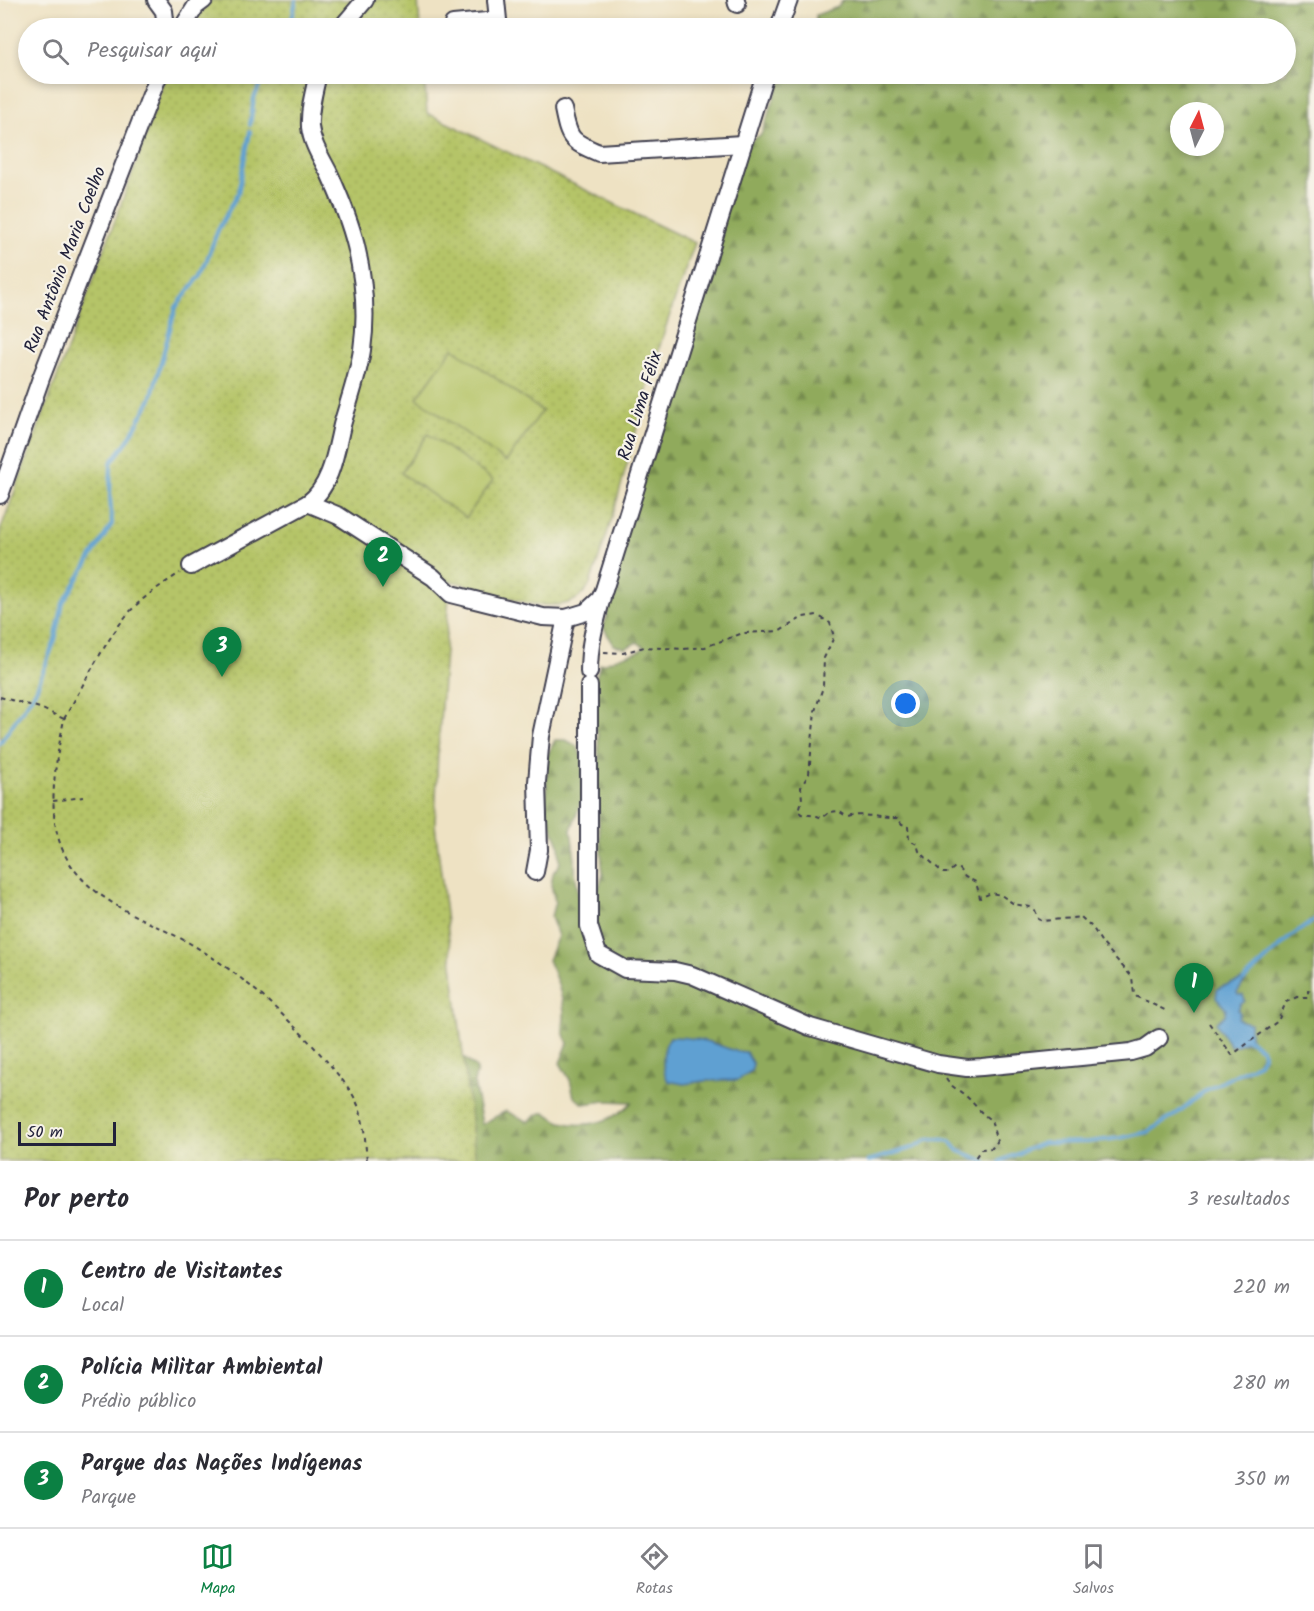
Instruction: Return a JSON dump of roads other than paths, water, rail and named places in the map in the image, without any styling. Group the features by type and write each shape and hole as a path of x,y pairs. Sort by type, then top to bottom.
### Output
{"street":[{"path":"156,0 164,11 165,18"},
{"path":"188,18 196,6 204,0"},
{"path":"350,18 365,0"},
{"path":"496,0 498,18"},
{"path":"783,18 789,0"},
{"name":"Rua Antônio Maria Coelho","path":"0,495 41,378 155,84"},
{"path":"191,566 309,503 319,495 335,454 362,351 365,318 356,247 349,222 330,175 312,140 310,126 316,84"},
{"name":"Rua Lima Félix","path":"566,618 586,612 600,599 604,591 762,84"},
{"path":"563,109 568,132 578,144 598,153 742,144"},
{"path":"309,503 339,516 433,577 451,594 543,616 566,618 541,736 537,782 539,850 535,872"},
{"path":"604,591 592,632 589,652 589,926 598,954 625,969 675,971 692,975 810,1027 938,1064 982,1068 1131,1053 1145,1048 1159,1038"}],"water":[{"path":"1247,978 1237,993 1243,995 1245,1001 1240,1005 1238,1018 1250,1023 1250,1039 1230,1046 1216,1023 1225,1015 1226,1009 1216,998 1217,990"},
{"path":"670,1037 700,1040 746,1052 753,1064 751,1071 738,1080 684,1084 668,1081 663,1059"}],"waterway":[{"path":"292,18 296,0"},
{"path":"250,125 254,98 260,84"},
{"path":"0,743 36,690 55,640 63,603 112,524 111,463 128,440 151,399 176,307 201,275 218,230 238,193 250,132"},
{"path":"1244,980 1289,938 1314,920"},
{"path":"1000,1161 1043,1143 1088,1142 1148,1132 1175,1115 1206,1090 1259,1063 1263,1056 1262,1049 1246,1038"},
{"path":"868,1161 915,1147 927,1140 939,1139 950,1141 959,1151 985,1161"}],"place":[{"name":"Polícia Militar Ambiental","path":"383,587"},
{"name":"Parque das Nações Indígenas","path":"222,677"},
{"name":"Centro de Visitantes","path":"1194,1013"}]}
